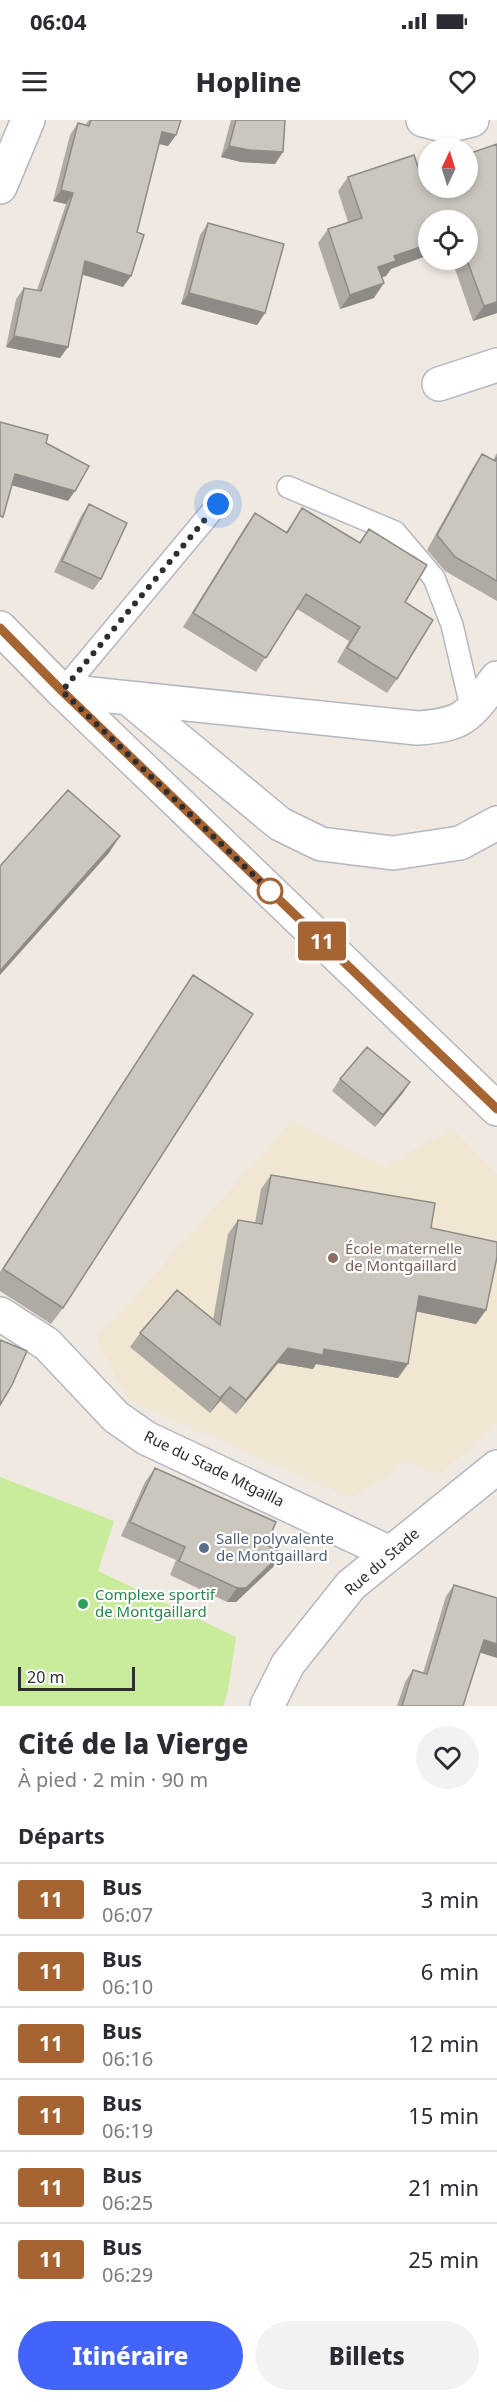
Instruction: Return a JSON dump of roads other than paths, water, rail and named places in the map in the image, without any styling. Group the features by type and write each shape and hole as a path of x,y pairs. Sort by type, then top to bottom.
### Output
{"street":[{"path":"0,187 28,120"},
{"path":"423,120 447,126 472,120"},
{"path":"439,384 497,365"},
{"path":"0,628 62,691 497,1109"},
{"path":"62,691 417,728 448,726 472,711 497,678"},
{"path":"128,698 280,824 321,844 393,853 460,843 497,823"},
{"name":"Rue du Stade Mtgailla","path":"0,1314 47,1344 116,1417 146,1438 390,1553"},
{"name":"Rue du Stade","path":"267,1706 288,1664 351,1585 497,1467"}],"lane":[{"path":"288,487 395,532 434,578 452,625 472,711"},
{"path":"62,691 218,504"}],"place":[{"name":"École maternelle de Montgaillard","path":"333,1258"},
{"name":"Salle polyvalente de Montgaillard","path":"204,1548"},
{"name":"Complexe sportif de Montgaillard","path":"83,1604"}]}
